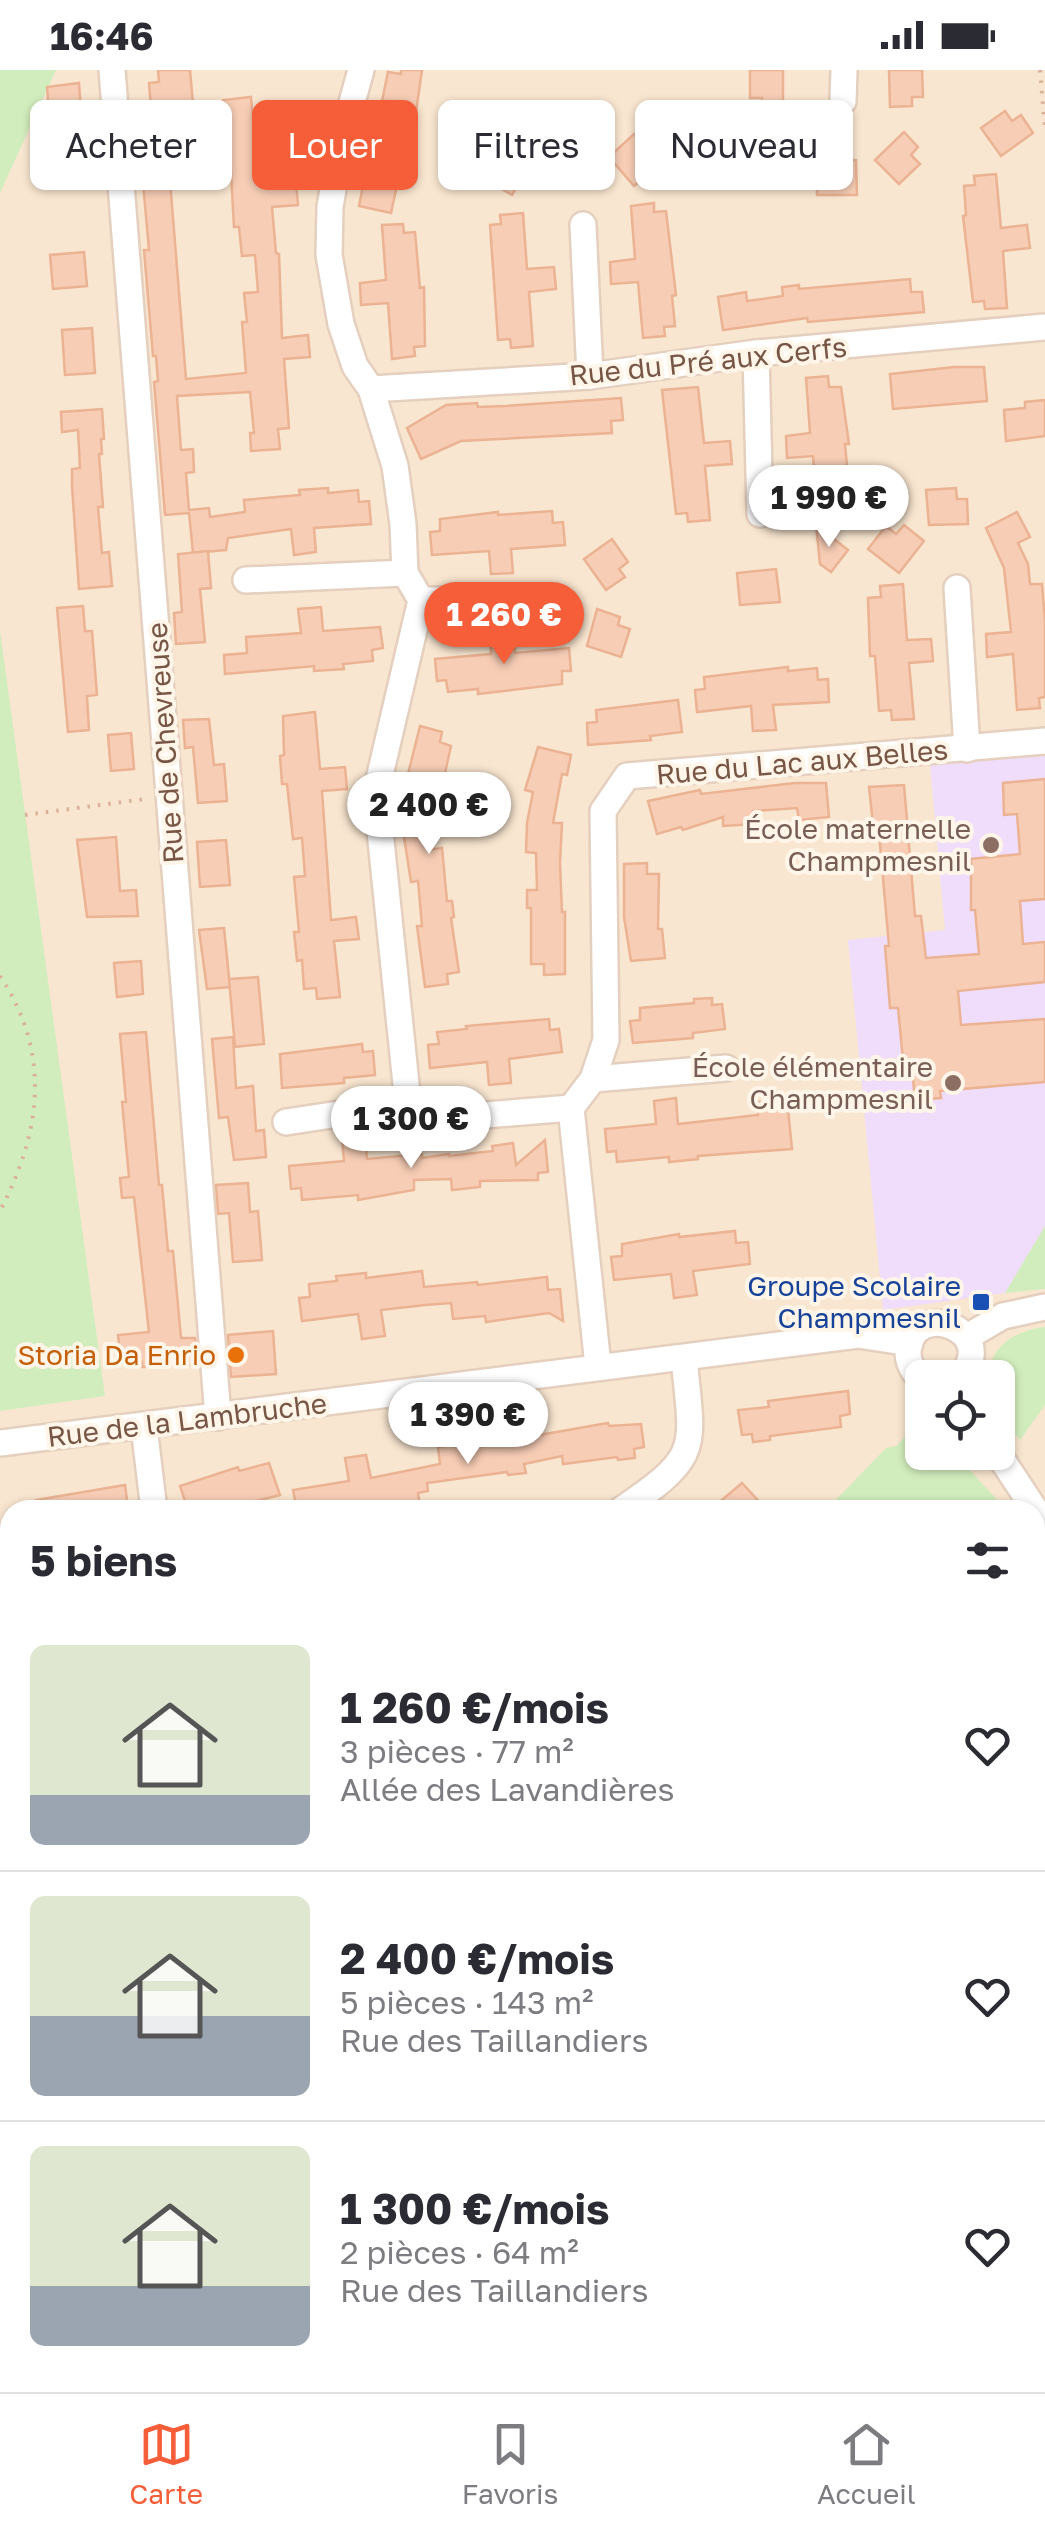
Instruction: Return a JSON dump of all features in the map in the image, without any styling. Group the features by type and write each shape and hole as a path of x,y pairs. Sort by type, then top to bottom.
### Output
{"street":[{"name":"Rue de Chevreuse","path":"112,70 218,1417"},
{"path":"361,70 341,142 330,207 329,255 341,324 355,366 371,389 396,466 404,573 421,600 376,792 408,1094"},
{"path":"843,100 844,70"},
{"path":"583,224 590,376"},
{"name":"Rue du Pré aux Cerfs","path":"371,389 590,376 756,353 1045,327"},
{"path":"756,353 760,514"},
{"path":"246,580 404,573"},
{"path":"958,588 967,749"},
{"path":"421,600 559,601"},
{"name":"Rue du Lac aux Belles","path":"570,1108 593,1080 606,1040 604,812 627,776 1045,741"},
{"path":"593,1080 726,1068"},
{"path":"408,1094 448,1118 570,1108 598,1366"},
{"path":"286,1122 391,1106 408,1094"},
{"path":"966,1338 1003,1316 1045,1307"},
{"path":"910,1360 914,1334 931,1323 951,1324 966,1338 969,1360"},
{"name":"Rue de la Lambruche","path":"0,1444 858,1335 910,1344"},
{"path":"636,1500 671,1476 686,1455 691,1430 684,1358"},
{"path":"144,1426 152,1500"},
{"path":"1009,1470 1029,1500"}],"path":[{"path":"1040,70 1045,129"},
{"path":"25,815 170,796"},
{"path":"0,976 25,1025 37,1075 32,1133 0,1211"}],"shaded area":[{"path":"0,70 1045,70 1045,1500 0,1500"},
{"name":"École élémentaire Champmesnil","path":"1045,756 1045,1226 1005,1293 883,1310 848,940 945,930 930,764"}],"green space":[{"path":"0,70 56,70 42,100 30,100 30,127 0,193"},
{"path":"0,631 105,1396 0,1411"},
{"path":"1045,1226 1045,1289 1005,1293"},
{"path":"1045,1327 1045,1405 1020,1440 1015,1433 1015,1360 993,1360 999,1348 1024,1332"},
{"path":"905,1437 905,1470 970,1470 997,1500 836,1500 886,1448 896,1446"}],"building":[{"path":"158,70 190,70 193,100 150,100 149,83 159,82"},
{"path":"401,70 422,70 417,100 382,100 388,72 401,74"},
{"path":"750,70 783,70 783,100 750,98"},
{"path":"889,70 922,70 923,97 912,97 912,106 890,107"},
{"path":"79,83 80,100 48,100 47,87"},
{"path":"251,97 252,190 297,190 298,205 272,207 279,254 282,338 308,335 310,357 284,359 289,428 278,429 280,449 251,451 250,433 254,433 250,392 177,396 181,450 193,449 194,472 186,473 189,510 209,508 210,517 245,512 244,500 300,495 299,490 358,490 359,502 369,501 371,524 314,528 316,552 294,555 291,529 228,538 226,550 193,553 189,513 165,515 154,382 158,381 144,250 149,250 144,190 171,190 186,379 246,373 244,293 258,292 255,255 242,256 239,227 234,227 232,100 223,100"},
{"path":"1005,111 1012,121 1021,115 1033,133 1001,156 981,128"},
{"path":"904,132 918,147 911,155 920,164 899,184 875,160"},
{"path":"635,135 634,186 615,164 615,151"},
{"path":"853,160 857,195 817,195 817,190 853,190"},
{"path":"996,174 1001,228 1027,225 1030,248 1003,251 1007,308 985,309 984,301 973,302 963,216 964,186 975,185 974,176"},
{"path":"362,190 396,190 391,213 359,206"},
{"path":"654,203 654,212 666,211 676,295 672,296 675,326 664,327 665,336 643,338 638,282 611,284 610,262 635,259 631,206"},
{"path":"523,213 527,269 554,267 556,289 529,292 533,346 511,348 510,339 498,340 490,225 501,224 500,215"},
{"path":"403,224 404,233 415,232 420,288 424,287 425,346 414,347 415,356 392,359 388,303 361,305 360,283 386,280 382,225"},
{"path":"84,252 87,286 53,289 50,255"},
{"path":"910,279 911,292 922,292 924,312 808,322 807,318 723,330 718,297 746,292 747,301 783,296 782,287 799,285 799,289"},
{"path":"92,328 95,373 65,375 62,330"},
{"path":"984,367 987,401 893,409 890,374"},
{"path":"828,376 829,387 841,387 849,444 845,444 850,499 838,500 838,511 817,513 813,456 787,458 786,436 810,433 806,378"},
{"path":"698,387 704,443 730,441 732,464 705,466 710,520 688,522 687,513 676,514 662,390"},
{"path":"621,398 623,420 611,421 612,433 461,441 421,459 407,428 446,405 506,406"},
{"path":"1045,400 1045,436 1006,441 1004,410 1025,408 1025,402"},
{"path":"102,409 104,439 99,454 103,507 98,507 102,553 109,552 112,586 79,589 72,486 72,469 80,468 78,430 62,432 61,412"},
{"path":"956,488 957,499 967,499 968,524 929,525 926,490"},
{"path":"552,511 553,523 563,522 565,545 511,549 513,573 491,574 489,551 432,555 430,532 440,531 440,519"},
{"path":"1017,512 1030,537 1018,543 1028,564 1030,584 1042,584 1045,697 1039,698 1040,708 1017,710 1013,654 987,657 986,634 1011,632 1004,568 986,528"},
{"path":"816,525 848,550 831,572 820,564"},
{"path":"904,525 924,541 899,573 868,549 886,526 896,534"},
{"path":"612,539 628,562 619,569 625,577 606,590 584,559"},
{"path":"208,551 211,588 200,589 205,642 176,644 174,613 182,612 178,554"},
{"path":"776,569 780,602 740,605 737,573"},
{"path":"903,584 907,640 931,639 933,661 909,663 914,719 892,720 891,710 879,711 875,656 870,656 868,598 881,597 880,586"},
{"path":"83,606 85,631 92,631 97,695 87,696 89,730 68,732 57,608"},
{"path":"321,607 323,631 380,627 383,648 372,650 373,661 343,664 344,669 314,671 314,666 225,674 224,655 247,653 246,637 301,633 298,609"},
{"path":"597,609 620,617 618,625 630,629 621,657 587,646"},
{"path":"513,627 515,653 569,648 571,671 562,671 562,684 478,694 478,689 448,692 446,680 437,681 435,659 491,654 490,629"},
{"path":"788,667 788,671 817,668 818,680 828,679 829,702 773,705 776,730 753,731 751,706 697,712 695,690 705,689 704,677"},
{"path":"678,700 682,732 650,736 651,740 588,745 587,723 597,722 596,710"},
{"path":"315,712 320,769 345,767 347,789 322,791 331,920 356,917 359,939 334,941 340,997 317,999 316,988 304,989 302,960 297,961 294,932 299,932 294,877 305,876 302,838 293,839 280,756 284,755 283,716"},
{"path":"209,719 214,765 224,764 227,801 198,803 193,747 185,748 183,720"},
{"path":"420,726 442,732 440,742 451,746 428,850 442,848 459,972 447,974 448,984 425,987 417,926 422,926 418,881 411,882 401,818"},
{"path":"131,733 134,769 111,771 108,735"},
{"path":"538,747 571,755 567,775 562,774 553,823 562,823 565,974 544,975 544,964 531,964 531,908 527,908 527,890 537,890 536,853 526,852 533,792 525,790"},
{"path":"1045,779 1045,899 1020,901 1023,944 1045,942 1045,982 958,991 961,1025 1045,1019 1045,1082 940,1091 941,1098 915,1100 912,1069 904,1070 898,1008 890,1008 879,833 874,834 869,787 904,785 915,916 921,916 926,958 979,954 975,910 971,910 971,859 1020,854 1017,814 1004,815 1003,783"},
{"path":"826,783 829,817 799,820 797,808 753,811 754,824 723,826 723,817 657,834 648,801 700,790 701,794"},
{"path":"116,837 120,891 136,890 138,916 87,917 77,840"},
{"path":"226,840 230,885 200,887 197,842"},
{"path":"647,863 647,874 659,874 658,929 662,929 665,958 631,961 624,917 624,864"},
{"path":"224,928 230,987 207,989 199,930"},
{"path":"141,961 143,994 117,997 114,963"},
{"path":"258,977 264,1044 235,1047 229,979"},
{"path":"712,998 712,1005 722,1004 725,1029 693,1033 693,1038 633,1043 630,1021 640,1020 640,1008"},
{"path":"549,1019 550,1030 559,1029 562,1052 509,1059 511,1083 489,1085 487,1062 430,1068 428,1045 439,1044 437,1032"},
{"path":"146,1032 159,1185 168,1251 173,1251 181,1338 195,1338 198,1365 121,1364 118,1335 149,1332 134,1197 122,1198 120,1178 129,1177 120,1034"},
{"path":"233,1037 236,1088 253,1086 256,1131 264,1130 266,1157 234,1160 228,1117 219,1118 212,1039"},
{"path":"362,1044 363,1052 373,1051 375,1075 344,1078 344,1083 282,1088 280,1054"},
{"path":"676,1098 678,1124 758,1115 757,1102 787,1099 792,1149 669,1162 669,1157 617,1162 616,1151 607,1152 605,1129 656,1124 654,1101"},
{"path":"365,1135 367,1159 449,1156 493,1151 492,1146 513,1143 516,1165 545,1140 548,1172 538,1173 538,1180 480,1181 480,1187 452,1190 451,1179 414,1180 414,1190 358,1200 358,1195 302,1200 301,1188 291,1189 289,1166 344,1161 342,1138"},
{"path":"248,1183 250,1212 258,1211 262,1260 233,1262 229,1213 218,1214 216,1185"},
{"path":"735,1231 736,1243 748,1242 750,1264 693,1271 697,1295 674,1298 671,1274 614,1280 611,1257 622,1256 622,1244 679,1234"},
{"path":"422,1271 424,1287 547,1277 548,1290 560,1289 563,1321 549,1313 486,1322 485,1316 453,1319 451,1303 425,1305 381,1310 385,1336 362,1339 358,1314 302,1321 299,1298 310,1297 309,1284 337,1281 336,1276 366,1273 366,1278"},
{"path":"273,1331 276,1374 231,1377 228,1335"},
{"path":"848,1391 850,1414 840,1416 841,1427 770,1436 770,1440 753,1442 752,1434 742,1435 738,1410 769,1407 768,1401"},
{"path":"608,1423 641,1424 644,1447 634,1449 635,1458 563,1464 562,1456 524,1464 526,1473 427,1483 428,1491 418,1493 419,1500 295,1500 293,1490 349,1481 345,1458 366,1455 371,1478 440,1464 438,1447 500,1438 500,1442"},
{"path":"269,1463 280,1495 260,1500 185,1500 180,1486 238,1467 239,1471"},
{"path":"742,1483 758,1500 722,1500"},
{"path":"125,1485 127,1500 36,1500"}],"place":[{"name":"École maternelle Champmesnil","path":"991,845"},
{"name":"École élémentaire Champmesnil","path":"953,1083"},
{"name":"Groupe Scolaire Champmesnil","path":"981,1302"},
{"name":"Storia Da Enrio","path":"236,1355"}]}
